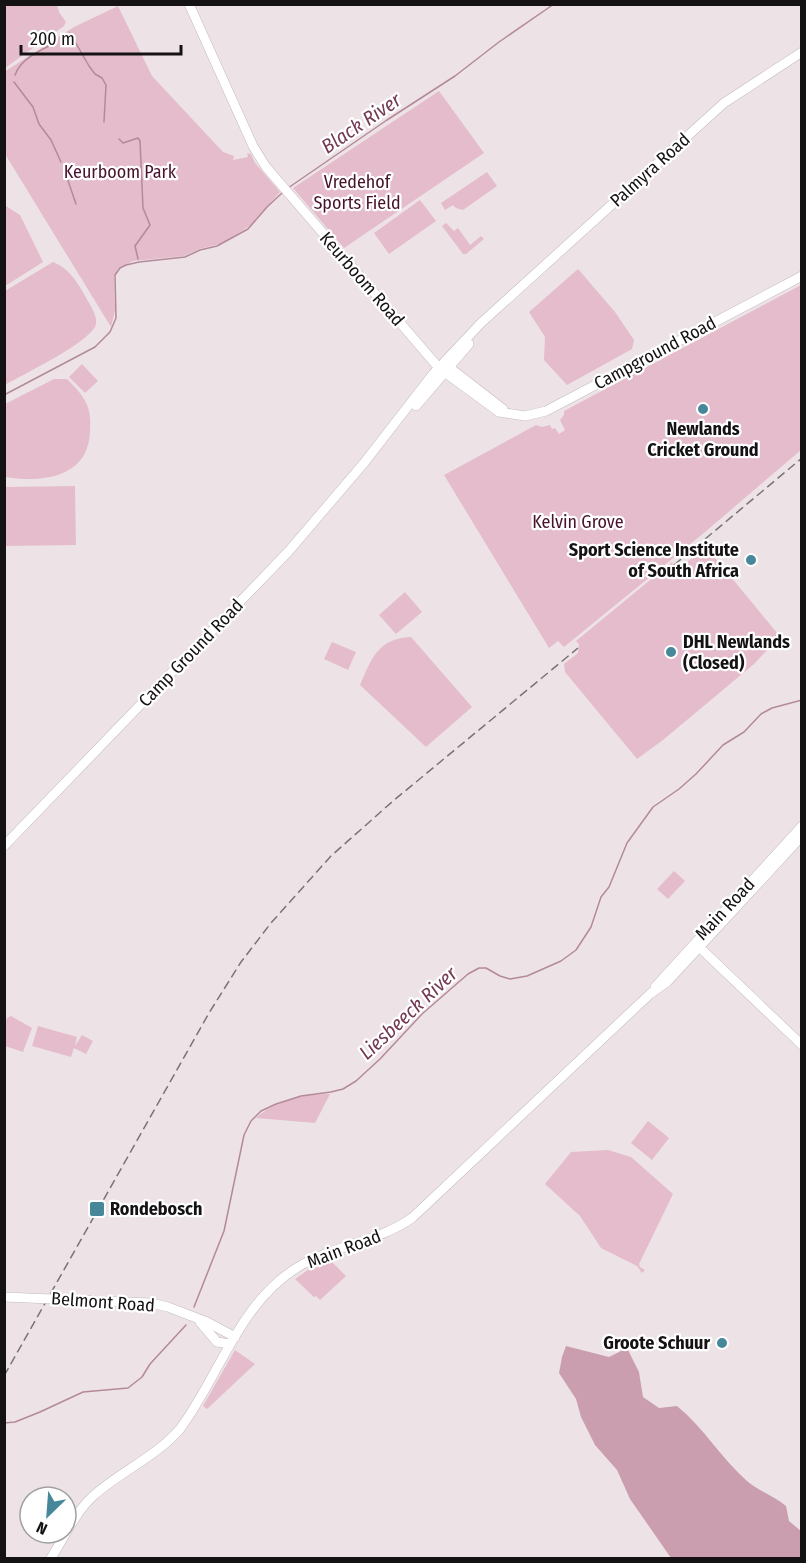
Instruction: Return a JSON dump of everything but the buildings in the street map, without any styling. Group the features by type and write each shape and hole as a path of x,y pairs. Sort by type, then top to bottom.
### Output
{"main road":[{"name":"Keurboom Road","path":"189,4 256,151 266,167 412,336 444,367"},
{"name":"Palmyra Road","path":"444,367 509,300 724,103 801,51"},
{"name":"Campground Road","path":"444,367 501,407 506,413 525,416 546,411 801,276"},
{"name":"Camp Ground Road","path":"4,846 303,536 444,367"},
{"name":"Main Road","path":"697,944 801,826"},
{"name":"Main Road","path":"51,1558 80,1510 92,1497 168,1441 180,1429 232,1341 259,1302 293,1270 317,1257 395,1229 412,1218 650,994 801,836"},
{"path":"697,944 801,1045"},
{"name":"Belmont Road","path":"4,1297 156,1304 207,1323 232,1341"},
{"name":"Belmont Road","path":"198,1321 217,1342"},
{"path":"220,1361 217,1342 232,1341"}],"green space":[{"path":"4,5 57,5 66,22 64,26 5,68"},
{"name":"Keurboom Park","path":"118,6 152,76 223,152 234,156 233,160 248,157 247,153 251,154 255,163 280,192 251,225 223,243 199,249 184,256 133,261 118,269 114,276 115,311 111,327 5,154 4,72 74,27"},
{"name":"Vredehof Sports Field","path":"439,91 484,153 344,248 293,188"},
{"path":"487,172 497,186 463,210 453,205 445,210 441,203"},
{"path":"420,200 436,221 389,254 374,233"},
{"path":"6,206 20,215 43,262 5,286 4,208"},
{"path":"446,223 454,231 458,228 470,245 481,236 484,239 463,254 442,226"},
{"path":"53,262 67,271 78,284 94,313 96,324 92,331 70,348 5,385 5,291"},
{"path":"578,269 615,312 634,340 632,349 567,385 544,360 545,337 529,312"},
{"name":"Kelvin Grove","path":"801,285 801,450 564,647 558,641 549,648 444,475 536,425 542,427 550,425 559,434 565,430 560,420 564,411"},
{"path":"82,364 98,381 85,393 69,377"},
{"path":"54,379 67,379 86,403 90,415 90,432 87,447 81,459 72,468 48,478 5,477 5,404"},
{"path":"75,486 76,545 5,546 5,487"},
{"name":"DHL Newlands (Closed)","path":"706,547 783,640 773,644 754,664 637,759 565,672 564,664 578,653 579,644 576,641 672,562 678,569"},
{"path":"405,592 422,612 396,634 379,615"},
{"path":"411,637 472,707 426,747 360,685 372,658 383,646"},
{"path":"332,642 356,652 348,670 324,659"},
{"path":"674,871 685,881 668,899 657,889"},
{"path":"11,1016 32,1028 23,1052 5,1046 5,1023"},
{"path":"38,1026 77,1037 75,1046 82,1035 93,1041 86,1054 74,1048 71,1057 32,1046"},
{"path":"330,1094 315,1123 256,1118 281,1102 310,1095"},
{"path":"648,1121 669,1138 652,1160 631,1143"},
{"path":"608,1150 631,1157 673,1194 639,1264 645,1270 642,1273 637,1266 601,1248 580,1216 545,1184 571,1152"},
{"path":"332,1262 346,1276 320,1300 295,1279 308,1270"},
{"path":"235,1350 255,1364 207,1409 203,1406"}],"shaded area":[{"path":"566,1346 609,1357 627,1348 639,1372 643,1397 659,1408 677,1406 747,1481 786,1506 789,1521 801,1531 801,1558 671,1558 630,1499 617,1470 595,1445 581,1417 576,1399 559,1373"}],"waterway":[{"name":"Black River","path":"288,188 455,76 554,4"},
{"path":"70,33 89,66 106,85 104,122"},
{"path":"15,75 30,57 50,45 52,47"},
{"path":"14,82 33,107 39,124 51,140 61,162"},
{"path":"119,139 123,143 138,138 140,141 143,208 150,225 135,246 138,259"},
{"path":"65,172 76,204"},
{"name":"Black River","path":"4,395 95,347 110,332 116,318 115,275 120,268 139,262 185,257 217,246 248,229 282,193"},
{"name":"Liesbeeck River","path":"194,1307 224,1231 244,1135 251,1121 261,1111 301,1096 343,1089 356,1081 422,1014 468,974 479,968 486,968 510,979 527,976 561,961 576,950 591,927 601,897 609,887 627,843 653,807 679,789 723,745 744,732 761,714 772,708 802,700"},
{"name":"Liesbeeck River","path":"4,1423 15,1422 83,1392 128,1388 142,1377 150,1364 186,1325"}],"railway":[{"path":"674,565 802,458"},
{"path":"4,1376 209,1013 241,962 271,923 331,856 393,801 578,648"}],"place":[{"name":"Newlands Cricket Ground","path":"703,409"},
{"name":"Sport Science Institute of South Africa","path":"751,560"},
{"name":"DHL Newlands (Closed)","path":"671,652"},
{"name":"Rondebosch","path":"97,1209"},
{"name":"Groote Schuur","path":"722,1343"}]}
